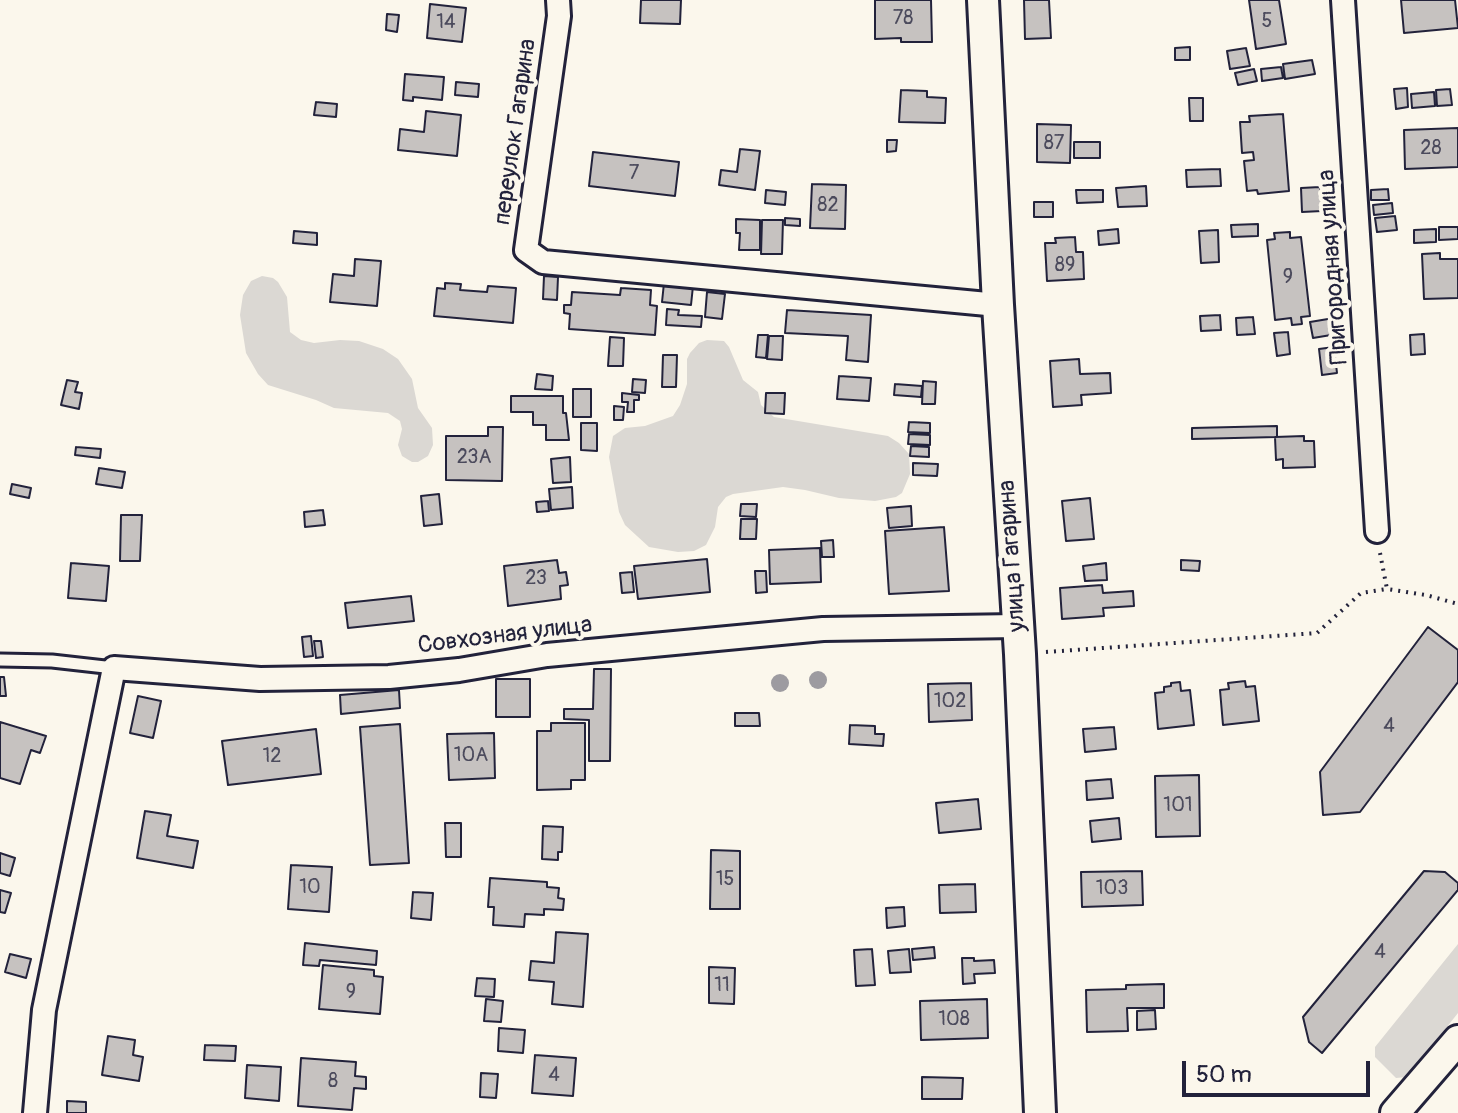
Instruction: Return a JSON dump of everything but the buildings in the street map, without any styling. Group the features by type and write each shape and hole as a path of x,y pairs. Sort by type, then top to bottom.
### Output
{"main road":[{"name":"улица Гагарина","path":"983,0 1040,1113"}],"street":[{"name":"переулок Гагарина","path":"558,0 559,16 526,250 543,262 998,305"},
{"name":"Пригородная улица","path":"1343,0 1377,531"},
{"name":"Совхозная улица","path":"114,668 260,679 389,677 459,670 547,655 808,631 1018,640"},
{"path":"35,1113 44,1010 114,668"},
{"path":"1395,1113 1458,1040"}],"lane":[{"name":"Совхозная улица","path":"0,660 52,661 114,668"}],"path":[{"path":"1377,531 1387,589"},
{"path":"1018,640 1317,633 1361,593 1387,589 1458,604"}],"shaded area":[{"path":"262,276 278,282 287,297 290,332 301,340 314,343 359,341 383,349 398,359 412,379 418,408 432,428 433,445 428,456 412,462 402,456 398,445 402,429 400,421 388,413 334,408 268,385 246,353 240,315 243,295 251,281"},
{"path":"724,341 743,380 758,392 761,405 774,417 888,436 899,443 909,454 910,474 902,493 875,501 839,498 783,487 733,494 718,507 715,527 706,545 694,551 678,552 649,547 625,525 619,512 609,457 613,436 625,428 645,426 673,416 687,384 687,359 699,343"},
{"path":"1458,944 1458,1013 1407,1077 1396,1078 1375,1057 1375,1047"}]}
